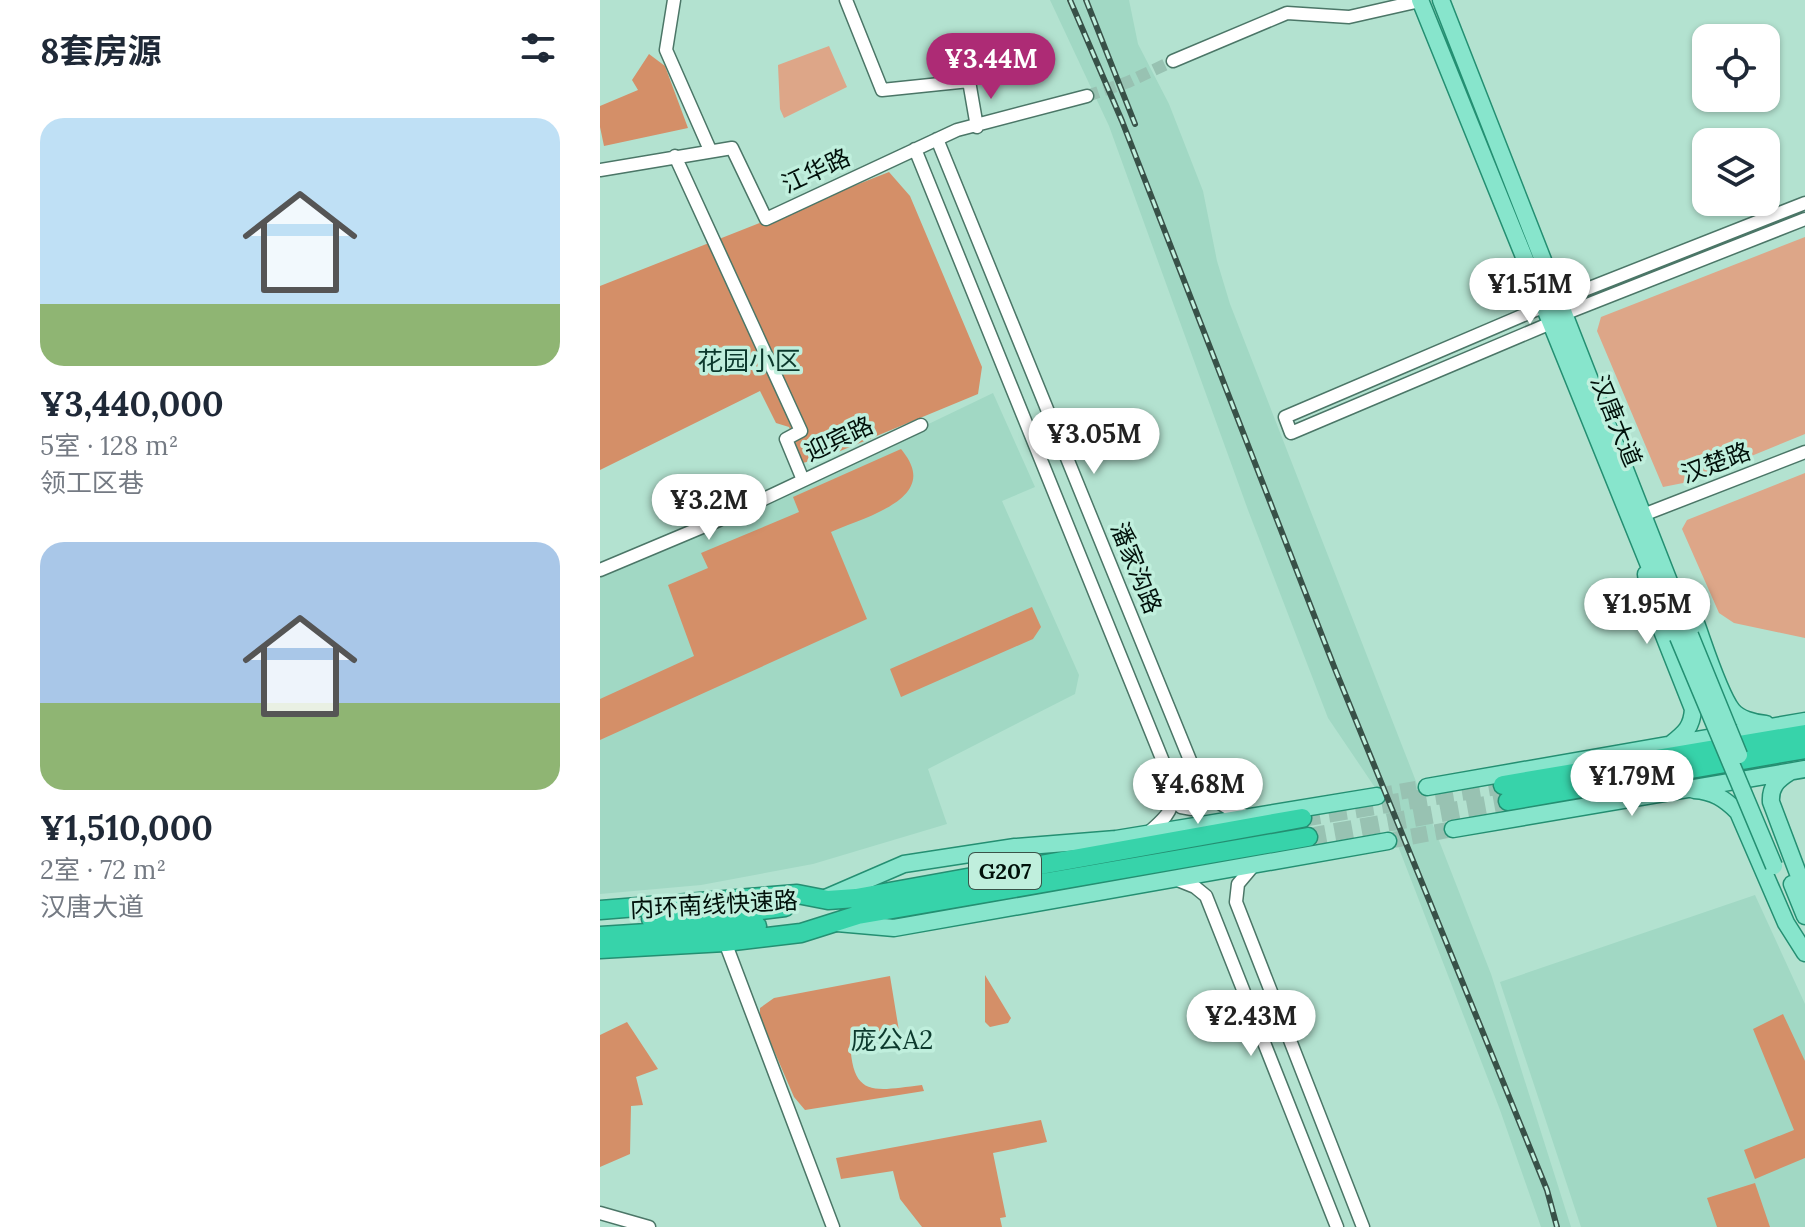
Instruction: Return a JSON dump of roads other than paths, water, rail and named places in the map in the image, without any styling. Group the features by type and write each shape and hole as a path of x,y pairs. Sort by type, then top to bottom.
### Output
{"highway":[{"path":"1805,734 1506,793 1805,749"},
{"name":"内环南线快速路","path":"600,936 738,920 825,900 856,898 1302,818"},
{"name":"内环南线快速路","path":"725,942 801,933 858,915 1117,880 1308,837"},
{"name":"内环南线快速路","path":"600,910 797,894 825,900"},
{"name":"内环南线快速路","path":"600,922 738,920 831,923"},
{"name":"G207","path":"600,949 725,942"}],"main road":[{"name":"汉唐大道","path":"1441,0 1555,311 1779,865"},
{"name":"汉唐大道","path":"1420,1 1643,515 1650,551"},
{"path":"1650,551 1649,598 1698,719 1717,725 1726,710 1725,699"},
{"path":"1650,551 1682,585 1725,699 1733,712 1754,723 1779,725"},
{"path":"1669,745 1684,734 1692,723 1693,709"},
{"path":"1427,787 1805,721"},
{"path":"1453,829 1799,770"},
{"path":"1771,802 1773,787 1779,779 1799,770"},
{"path":"1681,789 1707,791 1726,799 1738,812 1786,923 1805,953"},
{"path":"1738,812 1738,802 1743,795 1753,792 1765,795 1771,802 1805,892"},
{"path":"825,900 904,864 1015,847 1116,839 1377,796"},
{"path":"1117,880 1175,879 1388,841"},
{"path":"1779,865 1805,916"},
{"path":"1779,865 1805,944"}],"street":[{"path":"600,170 710,150 666,50 674,0"},
{"path":"846,0 882,90 969,81 977,127"},
{"path":"1279,0 1287,13"},
{"path":"1173,61 1287,13 1349,17 1420,1"},
{"name":"江华路","path":"710,150 732,148 766,219 957,130 1087,96"},
{"name":"潘家沟路","path":"937,139 1204,791"},
{"name":"潘家沟路","path":"915,149 1171,781 1173,800"},
{"path":"675,156 801,431 786,439 803,480"},
{"path":"1805,203 1555,311 1291,433 1285,417 1555,311 1805,219"},
{"name":"迎宾路","path":"600,570 719,520 921,425"},
{"name":"汉楚路","path":"1643,515 1805,452"},
{"path":"1148,833 1168,816 1173,800 1181,807 1192,809 1202,802 1204,791"},
{"path":"1204,791 1225,809 1249,817"},
{"path":"1223,902 1254,865"},
{"path":"1175,879 1223,902 1363,1227"},
{"path":"1223,902 1337,1227"},
{"path":"725,942 833,1227"},
{"path":"600,1213 649,1227"}],"tunnel":[{"path":"1087,96 1128,82 1173,61"},
{"path":"1302,818 1503,785"},
{"path":"1377,796 1427,787"},
{"path":"1308,837 1508,801"},
{"path":"1388,841 1453,829"}],"railway":[{"path":"1070,0 1122,121 1335,669 1547,1190 1557,1227"},
{"path":"1086,0 1135,124"}],"district":[{"name":"花园小区","path":"749,361"},
{"name":"庞公A2","path":"892,1040"}]}
